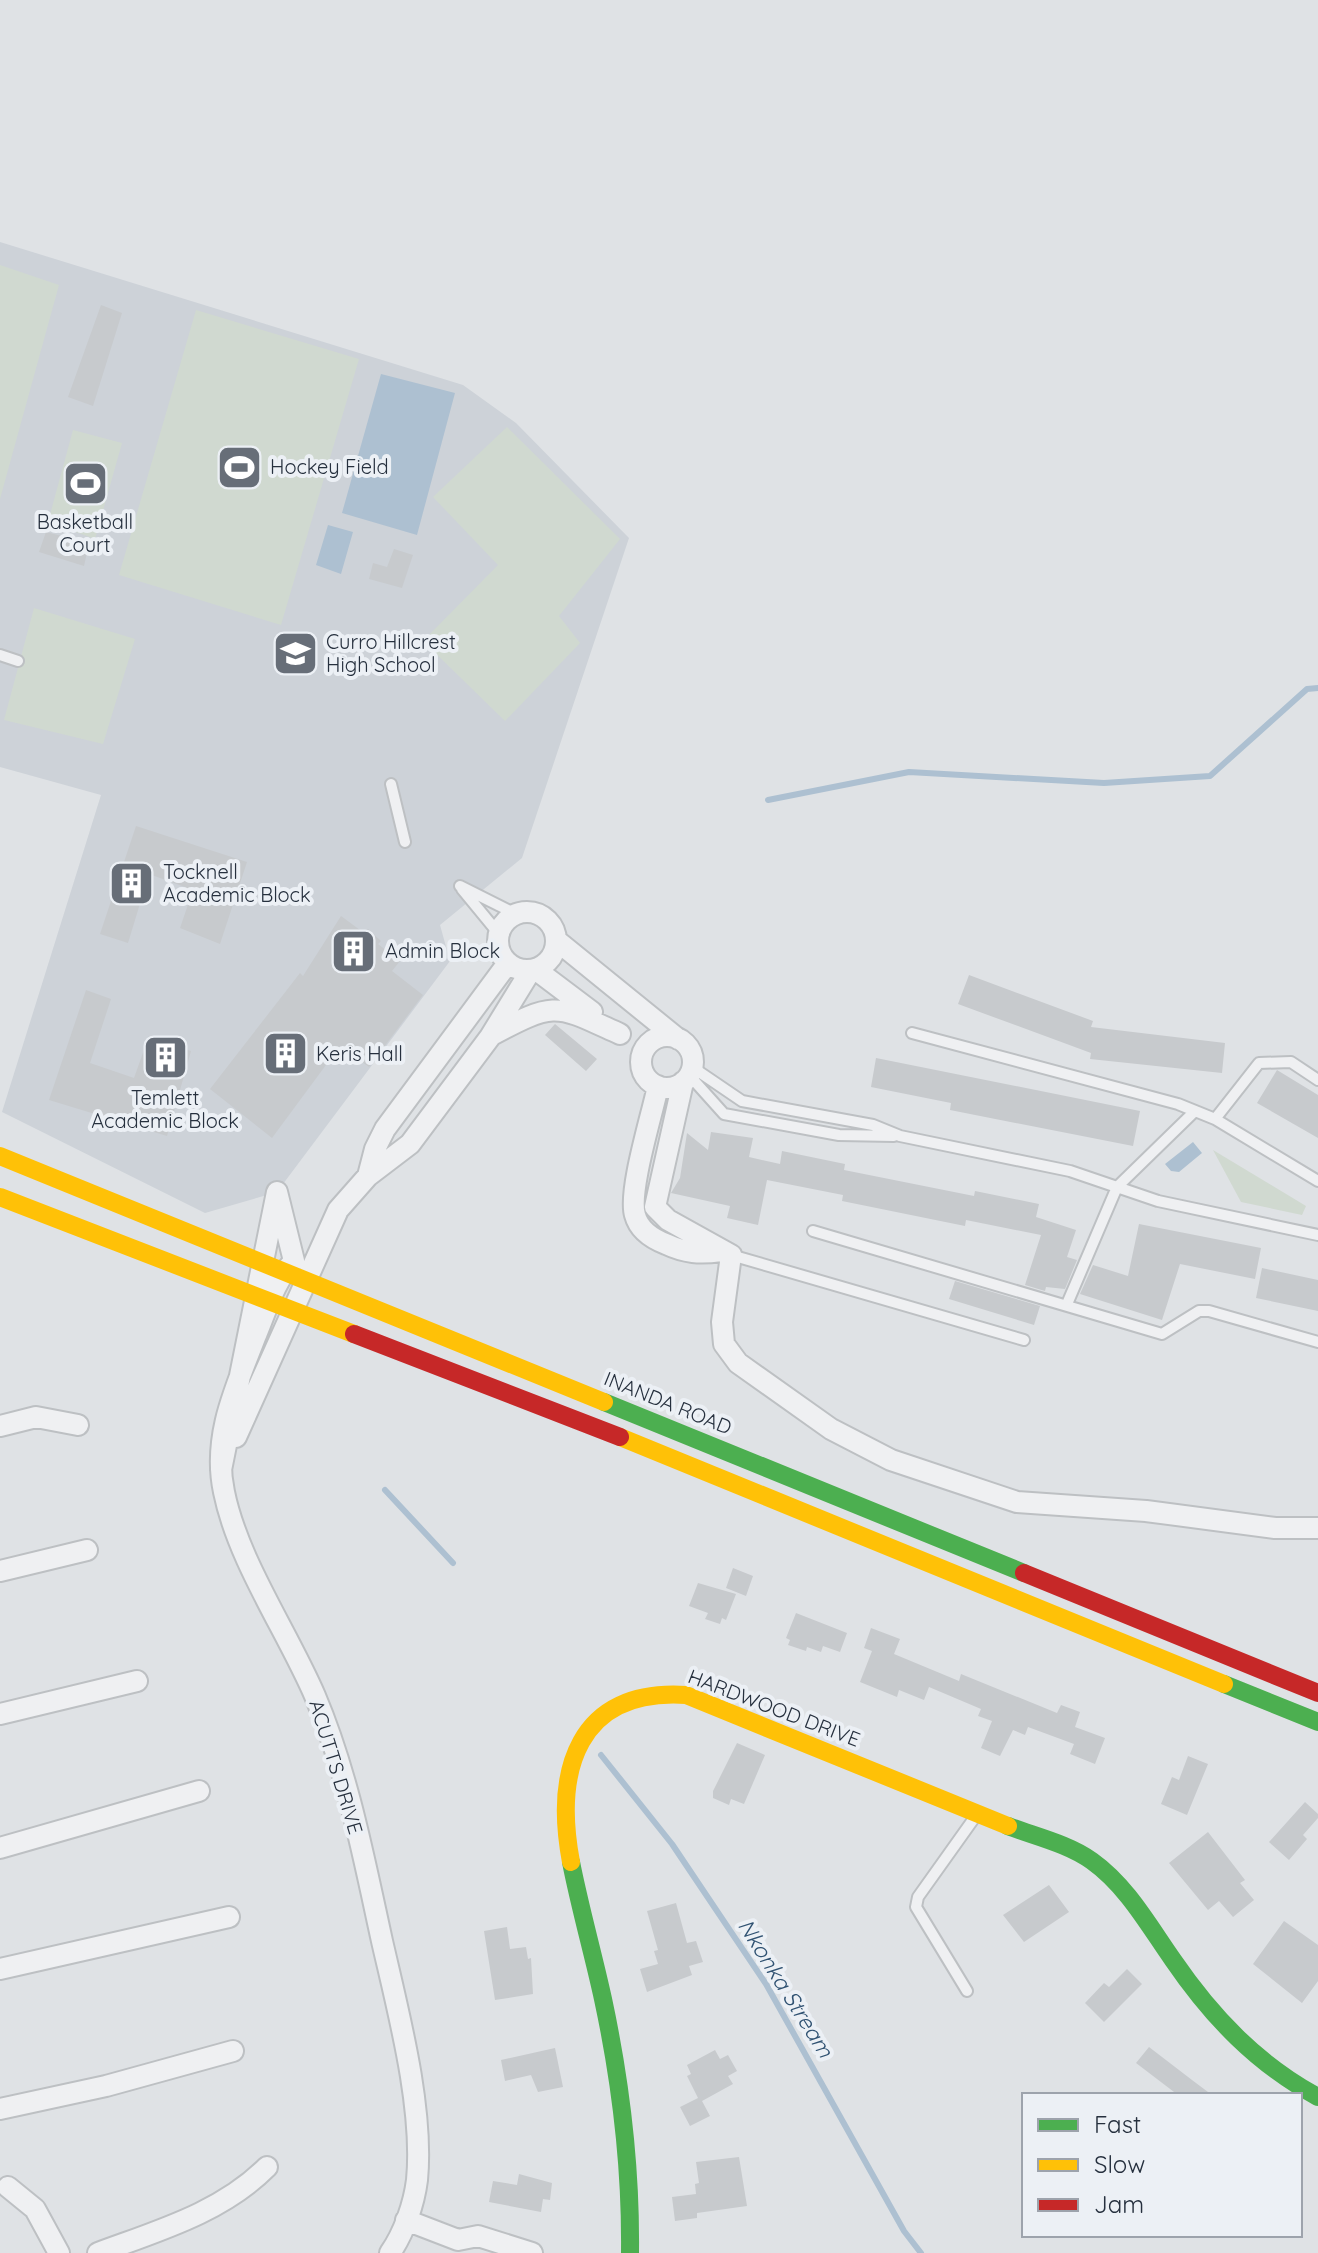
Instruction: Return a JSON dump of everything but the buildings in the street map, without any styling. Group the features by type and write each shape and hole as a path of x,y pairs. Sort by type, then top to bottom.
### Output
{"main road":[{"name":"INANDA ROAD","path":"0,1156 1318,1693"},
{"path":"0,1197 270,1299 455,1376 608,1432 1318,1722"},
{"name":"HARDWOOD DRIVE","path":"630,2253 629,2172 621,2102 603,2000 576,1886 565,1805 568,1772 575,1749 588,1728 624,1701 665,1692 686,1695 1069,1848 1112,1876 1130,1896 1198,1995 1238,2041 1266,2066 1318,2097"}],"street":[{"path":"221,1470 338,1210 368,1176 410,1144 490,1037 533,970 552,957 555,931 543,917 534,913 516,914 502,926 499,950 508,963 533,970 644,1050"},
{"path":"556,940 690,1050 688,1075 655,1207 659,1214 726,1253"},
{"path":"368,1176 375,1149 385,1129 508,963"},
{"path":"490,1037 538,1011 552,1009 576,1012 620,1034"},
{"path":"678,1039 658,1038 644,1050 642,1067 645,1075 658,1086 675,1086 688,1075"},
{"path":"658,1086 634,1195 635,1215 650,1235 678,1250 701,1254 726,1253"},
{"path":"221,1470 277,1192 294,1261 285,1270"},
{"path":"726,1253 722,1322 724,1344 738,1363 831,1429 891,1460 1017,1502 1146,1511 1275,1528 1318,1528"},
{"name":"ACUTTS DRIVE","path":"285,1270 270,1299 227,1411 220,1453 221,1470 224,1492 241,1542 321,1712 344,1782 409,2071 417,2179 406,2220 390,2253"},
{"path":"0,1426 36,1417 78,1425"},
{"path":"0,1571 87,1550"},
{"path":"0,1714 137,1681"},
{"path":"0,1848 199,1791"},
{"path":"0,1969 229,1917"},
{"path":"0,2109 106,2086 233,2051"},
{"path":"98,2253 182,2221 230,2198 267,2167"},
{"path":"3,2184 35,2209 59,2253"},
{"path":"406,2220 462,2247 478,2236 532,2253"}],"lane":[{"path":"0,655 18,661"},
{"path":"391,784 405,842"},
{"path":"499,934 460,886 516,914"},
{"path":"912,1033 1195,1111 1215,1119 1318,1181"},
{"path":"1215,1119 1259,1063 1291,1062 1318,1080"},
{"path":"688,1075 742,1101 873,1125 900,1136 1070,1171 1194,1210 1318,1235"},
{"path":"688,1075 715,1108 735,1117 839,1135 900,1136"},
{"path":"735,1117 742,1101"},
{"path":"1067,1304 1117,1187 1195,1111"},
{"path":"813,1231 1162,1334 1199,1311 1209,1311 1318,1342"},
{"path":"726,1253 1024,1340"},
{"path":"967,1991 916,1907 918,1897 979,1812"}],"shaded area":[{"name":"Curro Hillcrest High School","path":"0,242 463,385 516,423 629,538 522,858 440,925 450,961 277,1192 205,1213 2,1112 101,795 0,767"},
{"path":"0,265 59,285 0,499"},
{"name":"Hockey Field","path":"196,310 359,359 281,625 119,575"},
{"path":"507,427 620,539 559,616 580,643 505,721 423,641 498,565 433,497"},
{"name":"Basketball Court","path":"73,430 122,443 95,539 48,522"},
{"path":"34,608 135,639 103,744 4,720"},
{"path":"1213,1150 1306,1206 1302,1215 1241,1202"}],"water":[{"path":"381,374 455,393 417,535 342,513"},
{"path":"328,525 353,532 341,574 316,565"},
{"path":"1193,1142 1202,1153 1179,1172 1171,1171 1165,1164"}],"waterway":[{"path":"768,800 909,772 1104,783 1210,776 1307,689 1318,688"},
{"name":"Nkonka Stream","path":"385,1490 453,1563"},
{"name":"Nkonka Stream","path":"601,1755 672,1844 766,1984 904,2231 921,2253"}],"traffic: fast":[{"path":"604,1402 1024,1573"},
{"path":"1224,1684 1318,1722"},
{"path":"1008,1826 1073,1850 1105,1871 1137,1907 1188,1981 1220,2020 1275,2070 1318,2097"},
{"path":"571,1862 615,2062 627,2157 630,2253"}],"traffic: slow":[{"path":"0,1156 604,1402"},
{"path":"0,1197 354,1334"},
{"path":"620,1437 1224,1684"},
{"path":"571,1862 566,1797 571,1767 581,1742 597,1721 620,1705 649,1696 686,1695 1008,1826"}],"traffic: jam":[{"path":"354,1334 620,1437"},
{"path":"1024,1573 1318,1693"}],"place":[{"name":"Hockey Field","path":"239,467"},
{"name":"Basketball Court","path":"85,483"},
{"name":"Curro Hillcrest High School","path":"295,653"},
{"name":"Tocknell Academic Block","path":"132,884"},
{"name":"Admin Block","path":"354,951"},
{"name":"Keris Hall","path":"285,1054"},
{"name":"Temlett Academic Block","path":"165,1058"}]}
